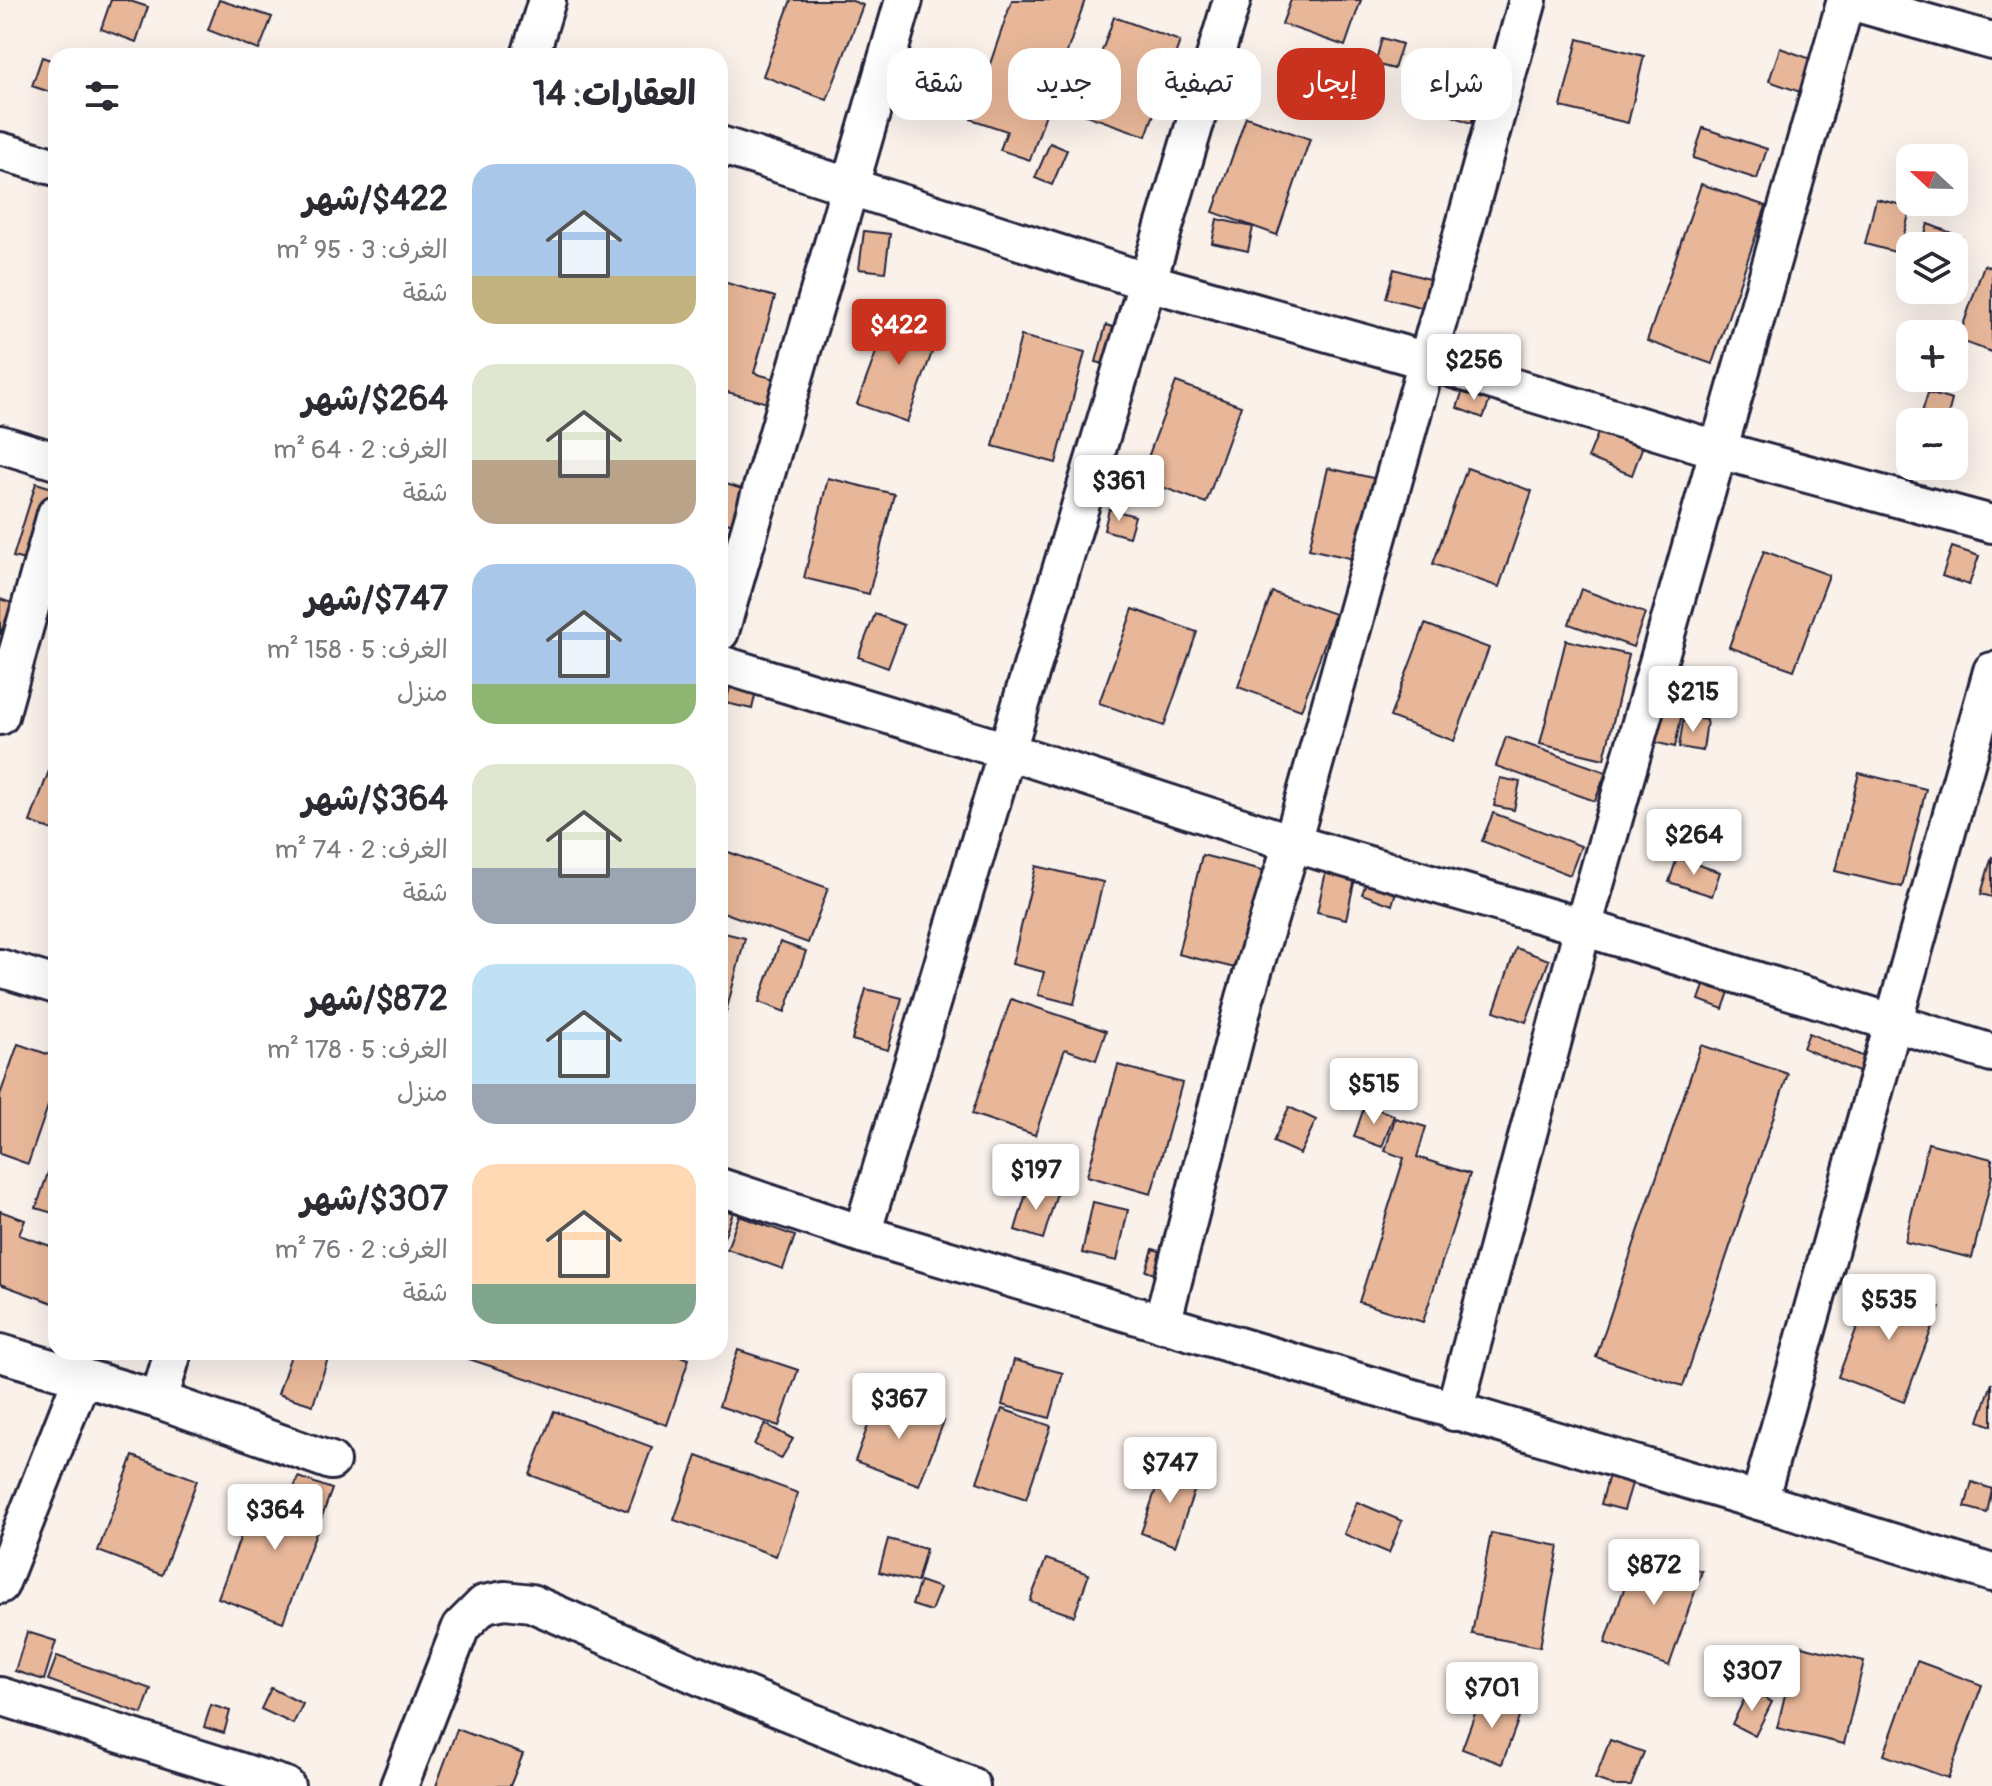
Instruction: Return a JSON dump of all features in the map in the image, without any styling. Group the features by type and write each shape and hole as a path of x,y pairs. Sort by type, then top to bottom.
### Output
{"street":[{"path":"532,48 547,0"},
{"path":"728,605 904,0"},
{"path":"862,1234 1232,0"},
{"path":"1162,1324 1245,998 1292,843 1528,0"},
{"path":"1454,1412 1583,927 1846,0 1992,41"},
{"path":"728,148 1148,282 1427,361 1719,450 1992,524"},
{"path":"0,151 48,165"},
{"path":"0,444 48,459"},
{"path":"0,716 48,543"},
{"path":"728,666 1007,751 1292,843 1583,927 1992,1053"},
{"path":"1759,1501 1992,671"},
{"path":"0,968 48,983"},
{"path":"728,1190 862,1234 1992,1573"},
{"path":"0,1353 159,1400 331,1461"},
{"path":"159,1400 171,1360"},
{"path":"0,1585 82,1377"},
{"path":"399,1786 461,1627 484,1604 505,1600 531,1603 710,1681 971,1786"},
{"path":"3,1706 286,1786"}],"building":[{"path":"111,0 127,0 148,7 136,42 101,29"},
{"path":"219,0 272,17 260,48 208,30"},
{"path":"791,0 850,0 863,5 827,100 763,76"},
{"path":"1012,0 1085,0 1068,48 1008,48 1008,120 1044,120 1030,160 1000,150 1007,131 974,120 992,120 992,58"},
{"path":"1291,0 1361,0 1345,46 1282,24"},
{"path":"1114,17 1180,41 1177,48 1137,48 1137,120 1152,120 1146,136 1100,120 1121,120 1121,48 1103,48"},
{"path":"1382,38 1402,44 1394,69 1385,67 1385,48 1379,48"},
{"path":"1578,39 1644,56 1628,123 1561,107"},
{"path":"1780,48 1828,65 1817,98 1769,81"},
{"path":"42,57 48,59 48,91 32,86"},
{"path":"1245,120 1255,120 1310,139 1277,235 1213,212"},
{"path":"1703,128 1767,149 1757,179 1693,158"},
{"path":"1050,143 1067,150 1052,185 1035,178"},
{"path":"1701,184 1766,206 1712,364 1647,341"},
{"path":"1876,199 1896,204 1896,216 1909,216 1904,232 1896,232 1896,252 1865,244"},
{"path":"1217,219 1253,227 1248,251 1212,243"},
{"path":"1928,224 1949,232 1925,232"},
{"path":"864,231 890,234 885,272 859,269"},
{"path":"1984,265 1992,268 1992,352 1968,344 1968,320 1965,320"},
{"path":"1394,269 1432,280 1424,308 1386,298"},
{"path":"728,283 775,297 754,373 792,384 786,408 728,392"},
{"path":"891,312 940,330 907,422 857,404"},
{"path":"1106,325 1127,331 1117,367 1096,362"},
{"path":"1021,336 1085,352 1056,463 993,446"},
{"path":"1176,382 1241,406 1206,503 1140,479"},
{"path":"1464,387 1491,397 1483,418 1457,408"},
{"path":"1928,393 1952,400 1950,408 1923,408"},
{"path":"1602,423 1645,440 1632,475 1588,458"},
{"path":"1328,468 1391,482 1372,563 1309,549"},
{"path":"1467,468 1532,491 1499,587 1433,564"},
{"path":"828,478 894,494 869,594 804,578"},
{"path":"36,483 48,487 48,526 37,563 13,557"},
{"path":"728,485 767,497 755,531 728,523"},
{"path":"1109,509 1135,516 1129,537 1104,530"},
{"path":"1952,547 1979,556 1969,585 1942,576"},
{"path":"1764,551 1829,575 1794,670 1729,647"},
{"path":"1581,589 1645,613 1633,647 1569,624"},
{"path":"1272,592 1335,614 1301,710 1238,687"},
{"path":"0,599 12,603 0,635"},
{"path":"1133,609 1197,632 1164,726 1099,703"},
{"path":"875,614 904,625 888,668 858,657"},
{"path":"1425,624 1489,648 1454,741 1390,717"},
{"path":"1566,640 1629,655 1604,759 1540,744"},
{"path":"732,680 757,687 752,709 728,703"},
{"path":"1648,705 1682,713 1675,747 1641,739"},
{"path":"1684,716 1707,720 1703,751 1679,747"},
{"path":"1506,737 1606,772 1595,801 1496,766"},
{"path":"1859,773 1926,789 1902,887 1835,871"},
{"path":"48,774 48,828 30,822"},
{"path":"1500,778 1520,782 1514,810 1494,806"},
{"path":"1493,813 1581,846 1570,875 1482,841"},
{"path":"728,852 828,888 808,943 728,914"},
{"path":"1202,855 1266,871 1243,970 1178,954"},
{"path":"1992,856 1992,897 1981,894"},
{"path":"1329,858 1358,865 1346,919 1317,912"},
{"path":"1677,858 1720,872 1712,896 1669,882"},
{"path":"1036,866 1103,882 1074,1004 1038,995 1044,972 1012,964"},
{"path":"1368,878 1397,888 1392,905 1362,894"},
{"path":"728,934 745,938 728,1004"},
{"path":"780,942 806,951 785,1012 759,1002"},
{"path":"1516,948 1549,960 1526,1022 1494,1011"},
{"path":"1706,980 1730,989 1723,1009 1699,1000"},
{"path":"866,989 902,998 888,1050 852,1040"},
{"path":"1011,999 1106,1031 1096,1060 1065,1049 1035,1135 972,1114"},
{"path":"1809,1033 1869,1059 1863,1074 1803,1048"},
{"path":"18,1044 48,1054 48,1106 28,1164 0,1154 0,1095"},
{"path":"1701,1045 1788,1074 1683,1386 1596,1357"},
{"path":"1118,1065 1182,1083 1151,1194 1087,1176"},
{"path":"1365,1105 1394,1115 1382,1147 1354,1137"},
{"path":"1289,1107 1316,1120 1300,1154 1273,1142"},
{"path":"1395,1118 1426,1127 1417,1157 1470,1174 1423,1322 1359,1302 1404,1158 1385,1151"},
{"path":"1928,1143 1992,1159 1992,1176 1972,1258 1905,1242"},
{"path":"48,1173 48,1212 36,1208"},
{"path":"1029,1184 1057,1193 1043,1239 1015,1230"},
{"path":"1093,1202 1128,1210 1117,1261 1082,1253"},
{"path":"0,1211 25,1220 19,1235 48,1245 48,1301 0,1284"},
{"path":"739,1216 795,1236 783,1269 728,1249"},
{"path":"1153,1249 1172,1255 1165,1277 1146,1271"},
{"path":"1874,1283 1940,1307 1904,1402 1838,1377"},
{"path":"738,1350 798,1370 779,1426 719,1406"},
{"path":"289,1360 327,1360 313,1405 278,1394"},
{"path":"472,1360 689,1360 667,1425"},
{"path":"1014,1360 1063,1373 1050,1418 1002,1405"},
{"path":"1992,1383 1992,1426 1979,1421"},
{"path":"879,1396 944,1421 919,1485 855,1461"},
{"path":"1002,1409 1051,1426 1026,1499 977,1482"},
{"path":"554,1411 652,1447 628,1511 530,1475"},
{"path":"765,1424 793,1439 781,1459 754,1444"},
{"path":"1169,1450 1202,1461 1198,1474 1164,1463"},
{"path":"133,1456 197,1480 162,1575 98,1551"},
{"path":"697,1456 798,1493 776,1556 674,1520"},
{"path":"1164,1465 1199,1477 1175,1546 1141,1533"},
{"path":"1610,1471 1634,1477 1624,1510 1601,1504"},
{"path":"298,1477 332,1489 283,1622 218,1598 253,1503 285,1514"},
{"path":"1972,1482 1992,1489 1987,1513 1965,1507"},
{"path":"1357,1502 1402,1521 1389,1553 1344,1534"},
{"path":"1491,1533 1559,1546 1540,1647 1472,1634"},
{"path":"888,1539 926,1549 917,1582 879,1572"},
{"path":"1638,1549 1702,1571 1669,1666 1605,1643"},
{"path":"1046,1559 1089,1574 1074,1616 1030,1601"},
{"path":"920,1581 940,1588 931,1611 912,1605"},
{"path":"27,1632 56,1641 44,1680 15,1671"},
{"path":"1797,1645 1864,1661 1844,1744 1777,1728"},
{"path":"57,1656 151,1689 142,1714 48,1680"},
{"path":"1917,1661 1982,1685 1948,1778 1884,1755"},
{"path":"271,1688 303,1704 293,1724 261,1709"},
{"path":"1749,1690 1772,1702 1755,1736 1732,1724"},
{"path":"1481,1697 1521,1712 1502,1764 1462,1749"},
{"path":"211,1705 230,1711 224,1733 204,1727"},
{"path":"457,1729 523,1754 510,1786 436,1786"},
{"path":"1610,1740 1644,1752 1631,1786 1615,1786 1595,1779"}]}
